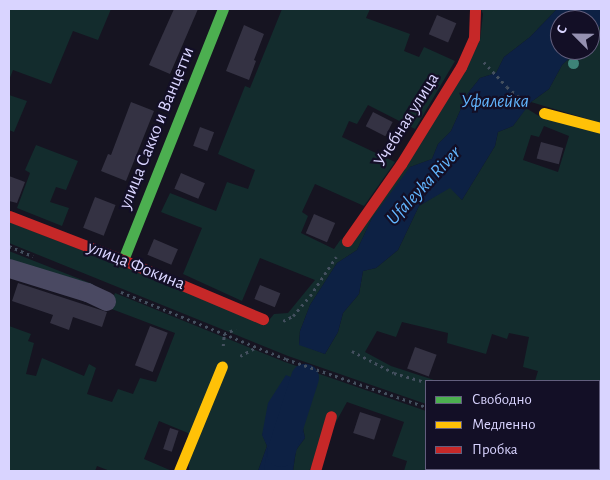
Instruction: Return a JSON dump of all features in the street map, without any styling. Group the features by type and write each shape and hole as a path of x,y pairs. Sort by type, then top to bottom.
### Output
{"street":[{"name":"улица Сакко и Ванцетти","path":"123,260 223,9"},
{"name":"Учебная улица","path":"347,241 401,164 461,67 474,38 475,9"},
{"path":"544,113 601,128"},
{"name":"улица Фокина","path":"9,216 123,260 263,319"},
{"path":"9,268 87,292 111,295"},
{"path":"179,471 222,366"},
{"path":"315,471 331,416"}],"path":[{"path":"492,71 507,87 533,108"},
{"path":"9,246 36,257"},
{"path":"111,295 286,359 425,407"},
{"path":"352,351 394,373 425,382"}],"green space":[{"path":"9,9 111,9 98,40 73,31 51,84 13,70 9,80"},
{"path":"282,9 370,9 366,18 410,34 404,51 419,57 424,47 455,61 415,129 368,105 357,124 349,121 342,137 395,162 364,206 315,184 302,212 308,216 301,233 334,249 341,239 350,244 404,167 465,70 480,40 483,14 481,9 557,9 550,10 550,16 530,37 504,57 496,73 480,78 468,93 451,131 438,144 432,159 410,167 401,185 372,218 357,250 337,263 310,305 300,331 299,344 325,354 338,332 343,313 359,294 363,271 376,268 398,250 419,206 450,187 462,200 495,146 498,132 513,126 526,108 542,118 601,133 601,427 600,380 535,380 538,371 523,367 529,337 509,333 507,339 492,334 486,354 447,343 448,333 402,322 396,337 377,331 365,352 391,366 434,380 425,380 425,404 288,356 9,243 9,222 120,265 265,325 274,314 288,313 315,280 260,258 242,301 183,274 202,228 161,212 170,193 216,211 227,182 248,189 255,170 218,154 245,86 250,88","holes":["544,126 569,136 558,172 523,160 531,135 539,137"]},
{"path":"601,24 601,123 531,102 549,89 562,65 567,60 600,60"},
{"path":"9,95 27,101 14,132 9,130"},
{"path":"36,145 78,161 66,190 56,187 50,202 69,208 62,226 17,208 30,173 25,170"},
{"path":"9,251 95,285 9,261"},
{"path":"115,293 285,362 425,411 425,470 600,470 601,434 601,471 404,471 407,461 392,456 404,422 347,402 309,471 293,471 296,450 305,438 301,419 311,386 262,434 267,446 258,471 189,471 188,433 159,421 144,459 172,471 110,471 97,466 95,471 9,471 9,326 31,334 28,341 34,343 26,374 36,376 42,358 84,376 89,364 96,368 87,394 112,402 118,389 133,394 140,378 156,382 175,333 109,308"}],"water":[{"name":"Уфалейка","path":"601,9 601,24 600,25 600,10 556,10"},
{"name":"Уфалейка","path":"550,16 550,60 567,60 562,65 549,89 531,102 513,126 498,132 495,146 462,200 450,188 419,206 398,250 376,268 363,271 359,294 343,313 338,332 325,354 299,345 300,331 310,305 337,263 357,250 372,218 410,167 432,159 438,144 451,131 468,93 480,78 496,73 504,57 530,37"},
{"path":"286,375 312,386 301,419 305,438 296,450 293,471 258,471 267,446 262,435 268,403"}],"building":[{"path":"174,9 198,9 170,74 149,65"},
{"path":"437,15 456,23 448,43 429,34"},
{"path":"244,25 264,34 249,80 226,71"},
{"path":"131,102 154,111 126,181 101,171 108,154 111,155"},
{"path":"373,112 393,122 385,136 366,126"},
{"path":"200,127 214,132 207,151 193,146"},
{"path":"541,142 563,148 559,164 537,158"},
{"path":"181,173 205,183 198,199 174,189"},
{"path":"9,176 25,182 17,203 9,201"},
{"path":"95,197 116,205 104,236 83,228"},
{"path":"314,214 335,223 327,242 306,233"},
{"path":"154,239 178,249 171,265 147,255"},
{"path":"18,283 107,312 102,327 73,317 69,330 50,323 53,315 12,301"},
{"path":"260,285 280,293 275,307 254,299"},
{"path":"150,326 168,333 153,372 135,365"},
{"path":"415,347 437,355 429,376 407,369"},
{"path":"360,412 381,419 374,440 353,433"},
{"path":"170,428 179,431 172,452 163,449"}],"waterway":[{"name":"Ufaleyka River","path":"278,471 281,453 305,378"}],"traffic: fast":[{"path":"123,260 223,9"}],"traffic: slow":[{"path":"544,113 601,128"},
{"path":"179,471 222,366"}],"traffic: jam":[{"path":"347,241 401,164 461,67 474,38 475,9"},
{"path":"9,216 123,260 263,319"},
{"path":"315,471 331,416"}]}
